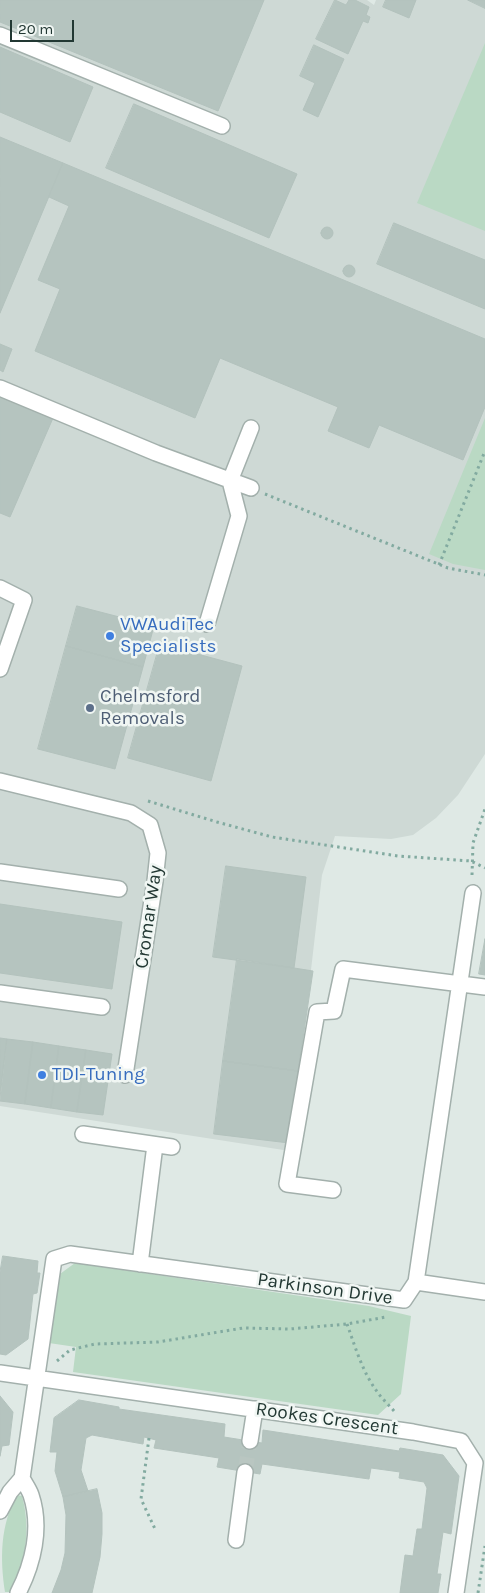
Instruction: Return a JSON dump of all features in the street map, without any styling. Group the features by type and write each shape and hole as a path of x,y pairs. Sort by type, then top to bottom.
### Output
{"street":[{"path":"0,35 222,126"},
{"path":"0,388 156,453 251,488"},
{"path":"207,624 226,556 240,516 230,481 251,428"},
{"path":"0,669 24,600 2,589"},
{"name":"Cromar Way","path":"0,781 131,813 150,825 158,853 125,1075"},
{"path":"0,872 118,889"},
{"name":"Parkinson Drive","path":"0,1511 10,1492 22,1478 54,1260 70,1254 404,1300 416,1282 473,893"},
{"path":"333,1190 287,1184 317,1012 334,1011 343,969 485,987"},
{"path":"0,993 102,1007"},
{"path":"83,1134 172,1148"},
{"path":"140,1264 155,1145"},
{"path":"416,1282 485,1292"},
{"name":"Rookes Crescent","path":"0,1373 413,1432 461,1441 475,1463 456,1593"},
{"path":"250,1441 255,1409"},
{"path":"236,1540 245,1472"},
{"path":"18,1593 28,1570 32,1554 36,1518 31,1494 22,1478"}],"path":[{"path":"439,565 485,450"},
{"path":"251,488 439,565 485,575"},
{"path":"139,798 272,837 398,856 471,862 485,868"},
{"path":"471,862 473,843 485,809"},
{"path":"37,1378 70,1350 95,1344 158,1342 243,1328 290,1329 347,1324 389,1316 404,1300"},
{"path":"347,1324 360,1359 377,1392 413,1432"},
{"path":"149,1438 140,1499 155,1528"},
{"path":"478,1593 485,1546"}],"shaded area":[{"path":"0,0 367,0 374,5 376,0 485,0 485,754 458,795 436,818 413,835 391,839 335,836 322,875 290,1151 0,1106"}],"green space":[{"path":"485,43 485,231 417,203"},
{"path":"485,418 485,570 453,564 429,554"},
{"path":"75,1263 369,1306 411,1316 401,1394 378,1415 73,1372 76,1347 42,1342 53,1279"},
{"path":"17,1495 22,1496 25,1509 25,1545 20,1569 10,1592 5,1592 2,1567 4,1530 11,1506"}],"building":[{"path":"0,0 264,0 218,111 0,22"},
{"path":"335,0 346,5 349,0 355,0 369,7 366,15 370,17 368,23 363,21 348,54 316,39"},
{"path":"386,0 416,0 409,18 383,7"},
{"path":"468,0 485,0 485,8"},
{"path":"314,45 344,59 318,117 303,110 315,83 300,76"},
{"path":"0,47 93,87 70,142 0,112"},
{"path":"134,104 297,174 269,238 106,168"},
{"path":"0,137 63,163 0,313"},
{"path":"63,163 485,339 485,407 463,460 379,425 369,448 328,431 338,407 220,358 195,418 35,351 60,289 38,280 69,206 49,197"},
{"path":"394,223 485,260 485,309 377,264"},
{"path":"325,227 329,227 333,233 329,239 325,239 321,235 321,231"},
{"path":"347,265 351,265 355,271 351,277 347,277 343,273 343,269"},
{"path":"0,344 12,349 3,372 0,370"},
{"path":"0,396 53,418 10,517 0,513"},
{"name":"VWAudiTec Specialists","path":"77,606 154,626 143,667 66,646"},
{"path":"160,644 242,666 211,781 128,758"},
{"name":"Chelmsford Removals","path":"66,646 143,667 115,769 38,749"},
{"path":"226,866 306,877 294,968 213,957"},
{"path":"0,904 122,922 112,989 0,973"},
{"path":"485,939 485,975 479,974"},
{"path":"237,959 313,971 298,1071 223,1061"},
{"path":"0,1038 7,1039 0,1091"},
{"path":"7,1039 33,1042 25,1104 0,1101"},
{"name":"TDI-Tuning","path":"33,1042 59,1046 51,1108 25,1104"},
{"path":"59,1046 86,1050 77,1112 51,1108"},
{"path":"86,1050 112,1054 103,1115 77,1112"},
{"path":"223,1061 298,1071 289,1143 214,1134"},
{"path":"3,1256 38,1261 37,1273 40,1273 37,1293 33,1294 28,1339 6,1355 0,1354 0,1272"},
{"path":"0,1396 13,1412 9,1445 2,1446 0,1456"},
{"path":"79,1400 119,1407 119,1409 225,1424 224,1437 262,1443 263,1430 399,1451 400,1448 443,1455 459,1476 451,1534 443,1532 437,1574 441,1574 438,1593 400,1593 405,1555 413,1556 417,1529 422,1529 427,1488 424,1482 399,1478 400,1472 371,1468 369,1479 262,1464 260,1474 217,1467 219,1458 154,1448 156,1440 144,1437 143,1444 92,1435 86,1438 81,1470 88,1491 63,1497 55,1471 57,1452 50,1452 54,1418"},
{"path":"97,1489 102,1513 102,1534 100,1557 92,1593 52,1593 65,1553 66,1515 63,1497"}],"tunnel":[{"path":"245,1472 250,1441"}],"place":[{"name":"VWAudiTec Specialists","path":"110,636"},
{"name":"Chelmsford Removals","path":"90,708"},
{"name":"TDI-Tuning","path":"42,1075"}]}
